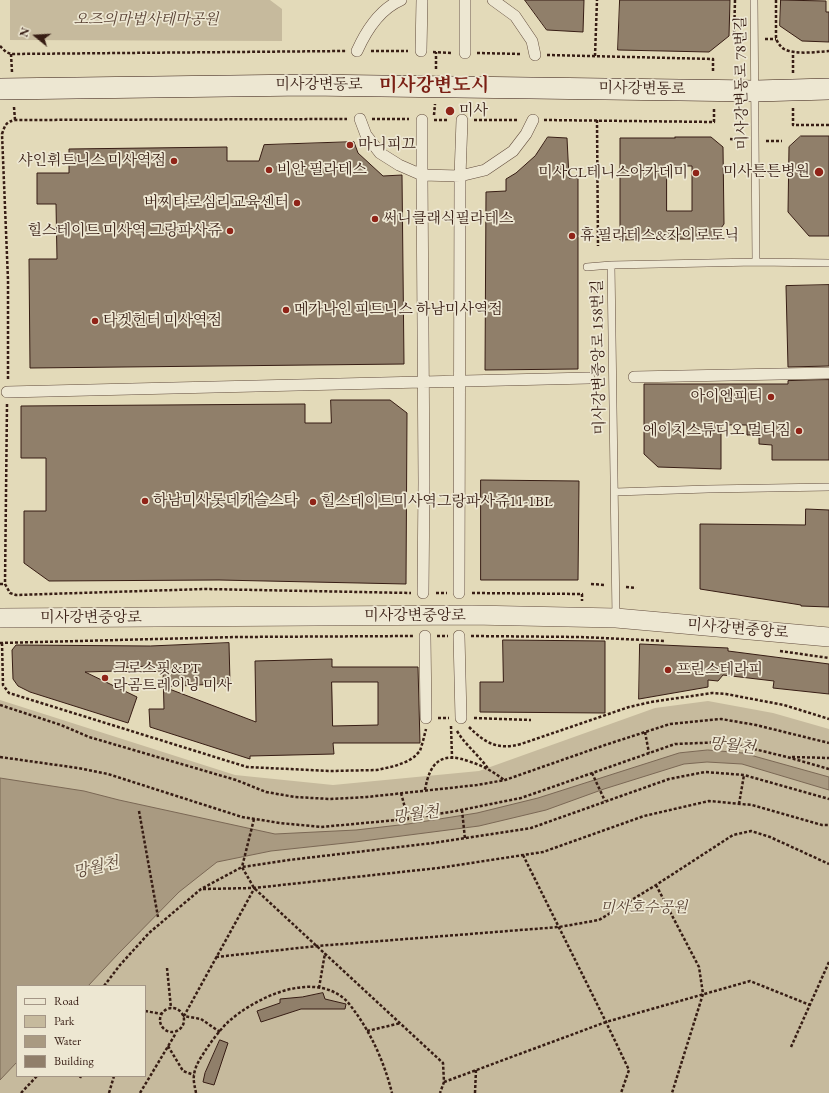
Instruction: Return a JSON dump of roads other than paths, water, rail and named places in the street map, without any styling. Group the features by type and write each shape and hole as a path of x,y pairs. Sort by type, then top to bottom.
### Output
{"main road":[{"name":"미사강변동로","path":"0,89 307,85 755,91 829,89"}],"street":[{"path":"356,51 375,20 395,3 401,0"},
{"path":"421,52 422,0"},
{"path":"465,53 466,0"},
{"path":"493,0 515,16 532,41 535,55"},
{"path":"360,119 366,135 380,153 399,165 422,175 460,176 486,170 513,151 526,134 533,120"},
{"path":"422,120 424,482 423,593"},
{"path":"459,593 460,176 462,120"},
{"path":"634,376 829,373"},
{"path":"8,392 589,378"},
{"name":"미사강변중앙로","path":"0,618 472,616 616,618 829,637"},
{"path":"425,636 426,718"},
{"path":"456,718 459,636"}],"lane":[{"name":"미사강변동로 78번길","path":"754,0 756,262"},
{"name":"미사강변중앙로 158번길","path":"616,618 611,265 829,262"},
{"path":"587,267 611,265"},
{"path":"615,492 829,487"}],"water":[{"name":"망월천","path":"708,750 743,753 829,777 829,790 742,764 707,762 684,764 604,789 546,810 479,826 271,851 217,862 179,892 89,985 16,985 16,1063 0,1080 0,778 84,791 275,834 356,830 408,824 477,813 538,798 679,753"}],"place":[{"name":"미사","path":"450,111"},
{"name":"마니피끄","path":"350,145"},
{"name":"샤인휘트니스 미사역점","path":"174,161"},
{"name":"비안 필라테스","path":"269,170"},
{"name":"미사튼튼병원","path":"819,172"},
{"name":"미사CL테니스아카데미","path":"696,173"},
{"name":"버찌타로심리교육센터","path":"297,203"},
{"name":"써니클래식필라테스","path":"375,219"},
{"name":"힐스테이트 미사역 그랑파사쥬","path":"230,231"},
{"name":"휴 필라테스&자이로토닉","path":"572,236"},
{"name":"메가나인 피트니스 하남미사역점","path":"286,310"},
{"name":"타겟헌터 미사역점","path":"95,321"},
{"name":"아이엠피티","path":"771,397"},
{"name":"에이치스튜디오 멀티짐","path":"799,431"},
{"name":"하남미사롯데캐슬스타","path":"145,501"},
{"name":"힐스테이트미사역그랑파사쥬11-1BL","path":"313,502"},
{"name":"프린스테라피","path":"668,670"},
{"name":"크로스핏&PT 라곰트레이닝 미사","path":"105,678"}],"district":[{"name":"미사강변도시","path":"434,86"}],"park label":[{"name":"오즈의마법사테마공원","path":"146,20"},
{"name":"미사호수공원","path":"644,908"}]}
